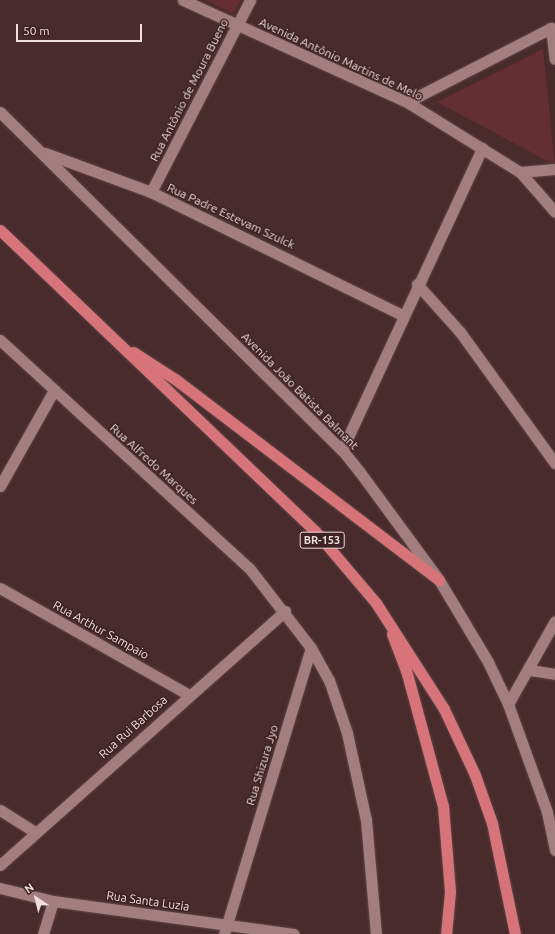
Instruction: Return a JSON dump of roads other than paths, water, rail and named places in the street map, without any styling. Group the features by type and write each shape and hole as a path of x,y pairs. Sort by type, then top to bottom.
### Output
{"highway":[{"name":"BR-153","path":"0,230 315,532 386,617 444,709 476,775 492,823 516,934"},
{"path":"115,340 175,379 439,580"},
{"path":"386,617 406,670 443,806 450,892 446,934"}],"street":[{"name":"Avenida Antônio Martins de Melo","path":"183,0 237,26 407,102 520,172 555,212"},
{"name":"Rua Antônio de Moura Bueno","path":"151,192 250,0"},
{"path":"407,102 553,24 555,59"},
{"name":"Avenida João Batista Balmant","path":"0,112 43,152 342,450 439,580 488,662 508,704 547,812 555,850"},
{"path":"342,450 402,315 482,148"},
{"name":"Rua Padre Estevam Szulck","path":"43,152 151,192 402,315"},
{"path":"520,172 555,169"},
{"path":"418,284 460,332 555,463"},
{"name":"Rua Alfredo Marques","path":"0,340 250,569 285,610"},
{"path":"0,486 54,390"},
{"name":"Rua Arthur Sampaio","path":"0,588 189,695"},
{"path":"285,610 311,648 329,680 347,733 366,820 376,934"},
{"name":"Rua Rui Barbosa","path":"0,865 35,832 285,610"},
{"path":"508,704 530,670 555,621"},
{"name":"Rua Shizura Jyo","path":"225,930 311,648"},
{"path":"530,670 555,674"},
{"path":"0,810 35,832"},
{"name":"Rua Santa Luzia","path":"0,888 53,901 225,930 294,934"},
{"path":"44,934 53,901"}]}
